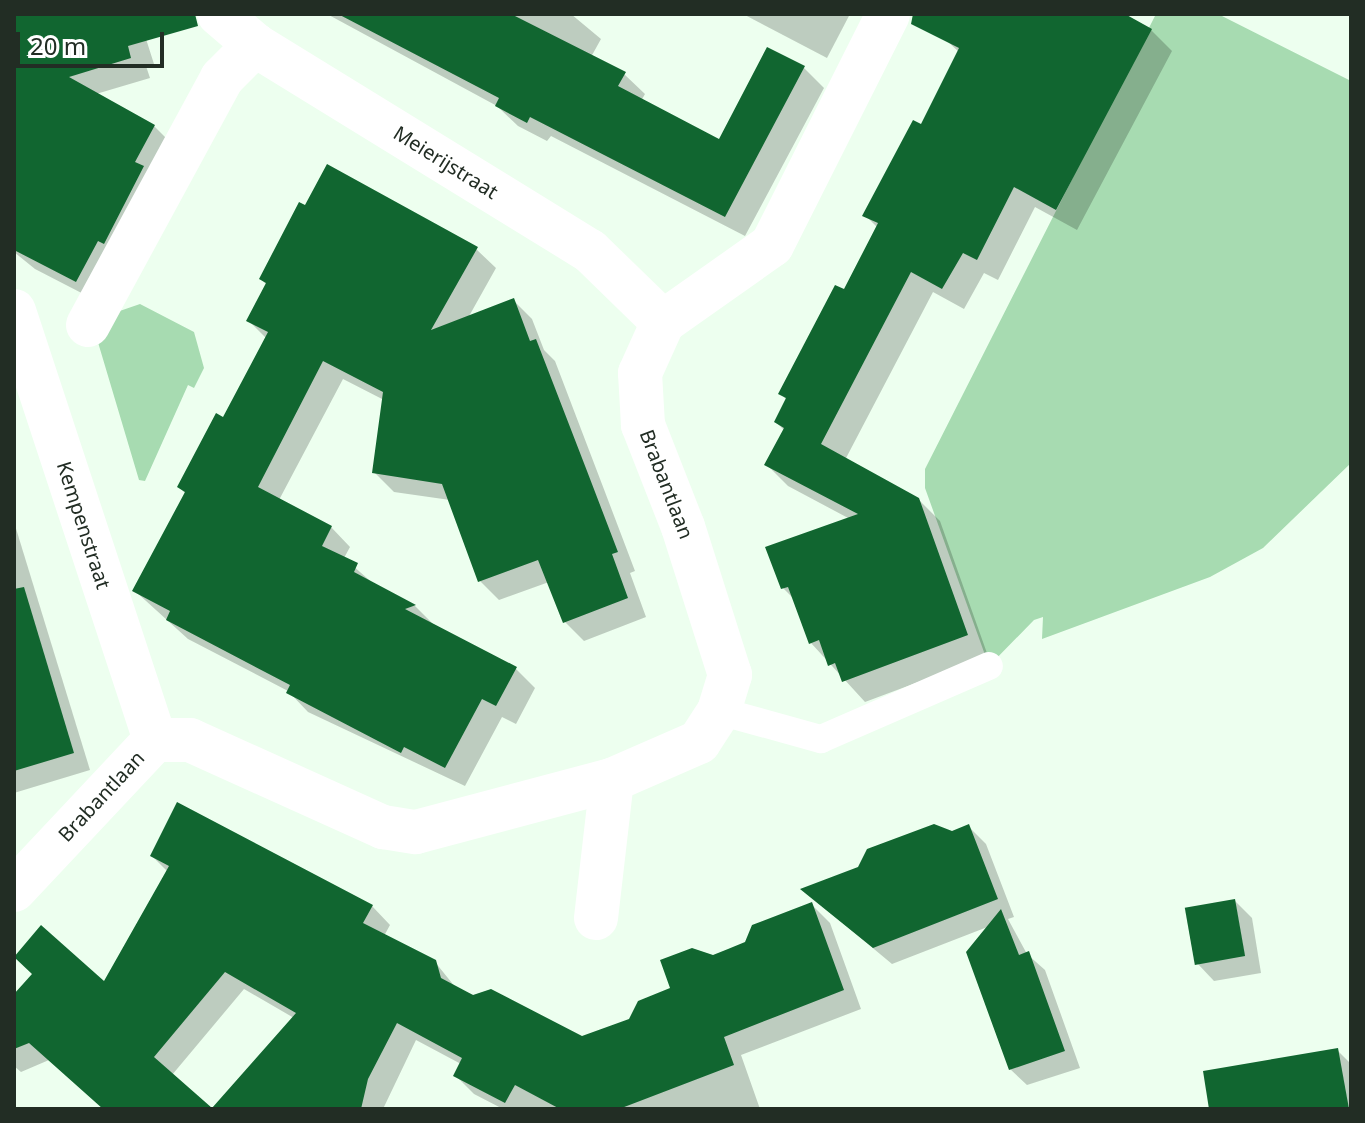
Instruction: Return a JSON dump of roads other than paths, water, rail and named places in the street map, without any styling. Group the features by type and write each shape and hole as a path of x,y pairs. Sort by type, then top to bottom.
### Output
{"street":[{"name":"Meierijstraat","path":"219,14 255,45 590,251 663,322"},
{"path":"663,322 772,245 888,14"},
{"path":"88,325 222,78 255,45"},
{"name":"Kempenstraat","path":"14,311 155,740"},
{"name":"Brabantlaan","path":"14,890 155,740 190,740 383,827 416,832 612,780 699,742 719,711 730,675 723,640 643,425 640,373 663,322"},
{"path":"596,918 612,780"}],"lane":[{"path":"719,711 821,739 989,666"}]}
